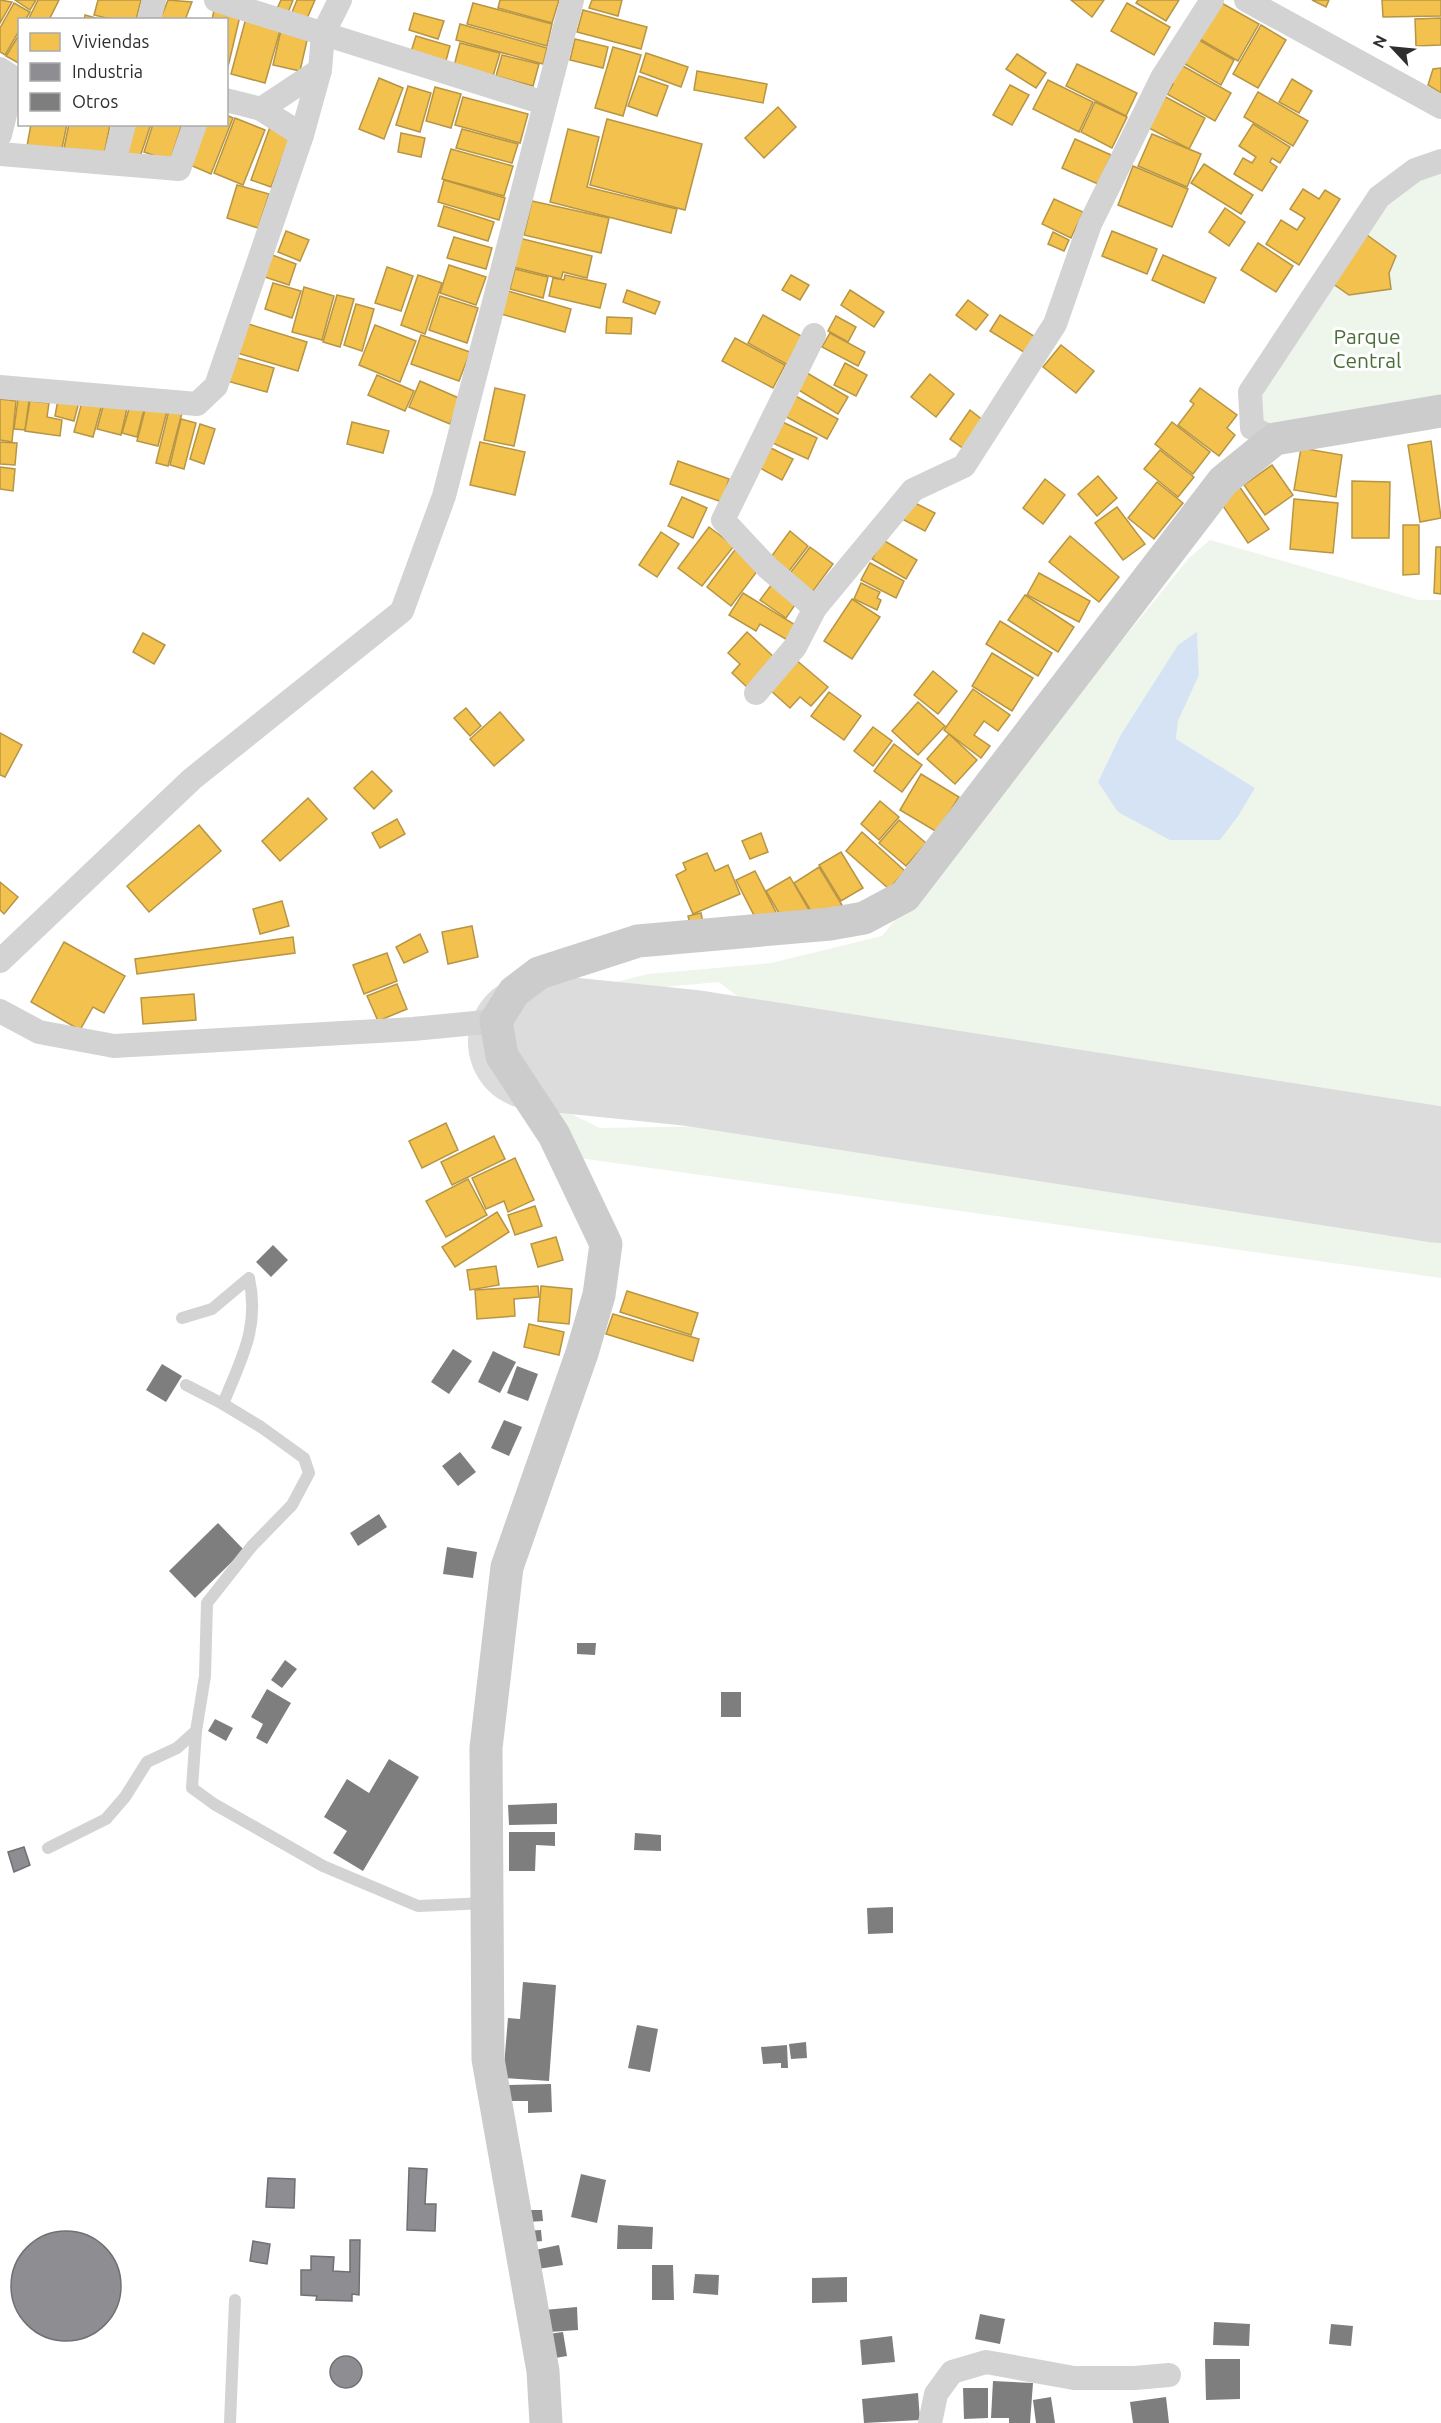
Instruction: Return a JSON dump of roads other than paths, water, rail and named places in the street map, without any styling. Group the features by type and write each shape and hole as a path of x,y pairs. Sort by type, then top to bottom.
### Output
{"main road":[{"path":"546,2423 543,2371 488,2060 486,1748 507,1567 582,1353 599,1295 606,1244 554,1135 502,1056 496,1021 514,992 539,973 638,941 830,924 864,918 905,896 1223,481 1275,440 1441,411"}],"street":[{"path":"150,18 154,0"},
{"path":"216,0 544,103"},
{"path":"0,387 197,404 216,386 302,135 320,70 323,34 340,0"},
{"path":"0,961 192,779 402,611 444,496 572,0"},
{"path":"756,693 795,647 815,608 913,490 964,466 1055,324 1090,224 1162,78 1212,0"},
{"path":"1246,0 1441,107"},
{"path":"0,69 14,78 0,135"},
{"path":"261,109 320,70"},
{"path":"228,101 261,109 302,135"},
{"path":"114,162 123,126"},
{"path":"0,154 179,169 194,126"},
{"path":"1275,440 1252,428 1250,393 1379,196 1415,170 1441,161"},
{"path":"814,335 723,520 768,568 815,608"},
{"path":"0,1011 39,1032 114,1046 412,1029 496,1021"},
{"path":"930,2423 936,2394 952,2372 986,2362 1074,2378 1135,2378 1169,2375"}],"lane":[{"path":"182,1318 212,1309 249,1278 253,1296 252,1331 223,1404"},
{"path":"186,1385 261,1427 304,1458 309,1473 292,1505 252,1546 207,1603 205,1676 196,1731 192,1788 214,1804 323,1866 418,1906 488,1903"},
{"path":"48,1848 106,1819 125,1797 147,1762 177,1748 196,1731"},
{"path":"230,2423 235,2300"}],"water":[{"path":"1197,632 1199,675 1178,721 1176,739 1255,788 1239,815 1220,840 1170,840 1118,812 1098,782 1120,736 1178,645"}],"park label":[{"name":"Parque Central","path":"1367,348"}]}
